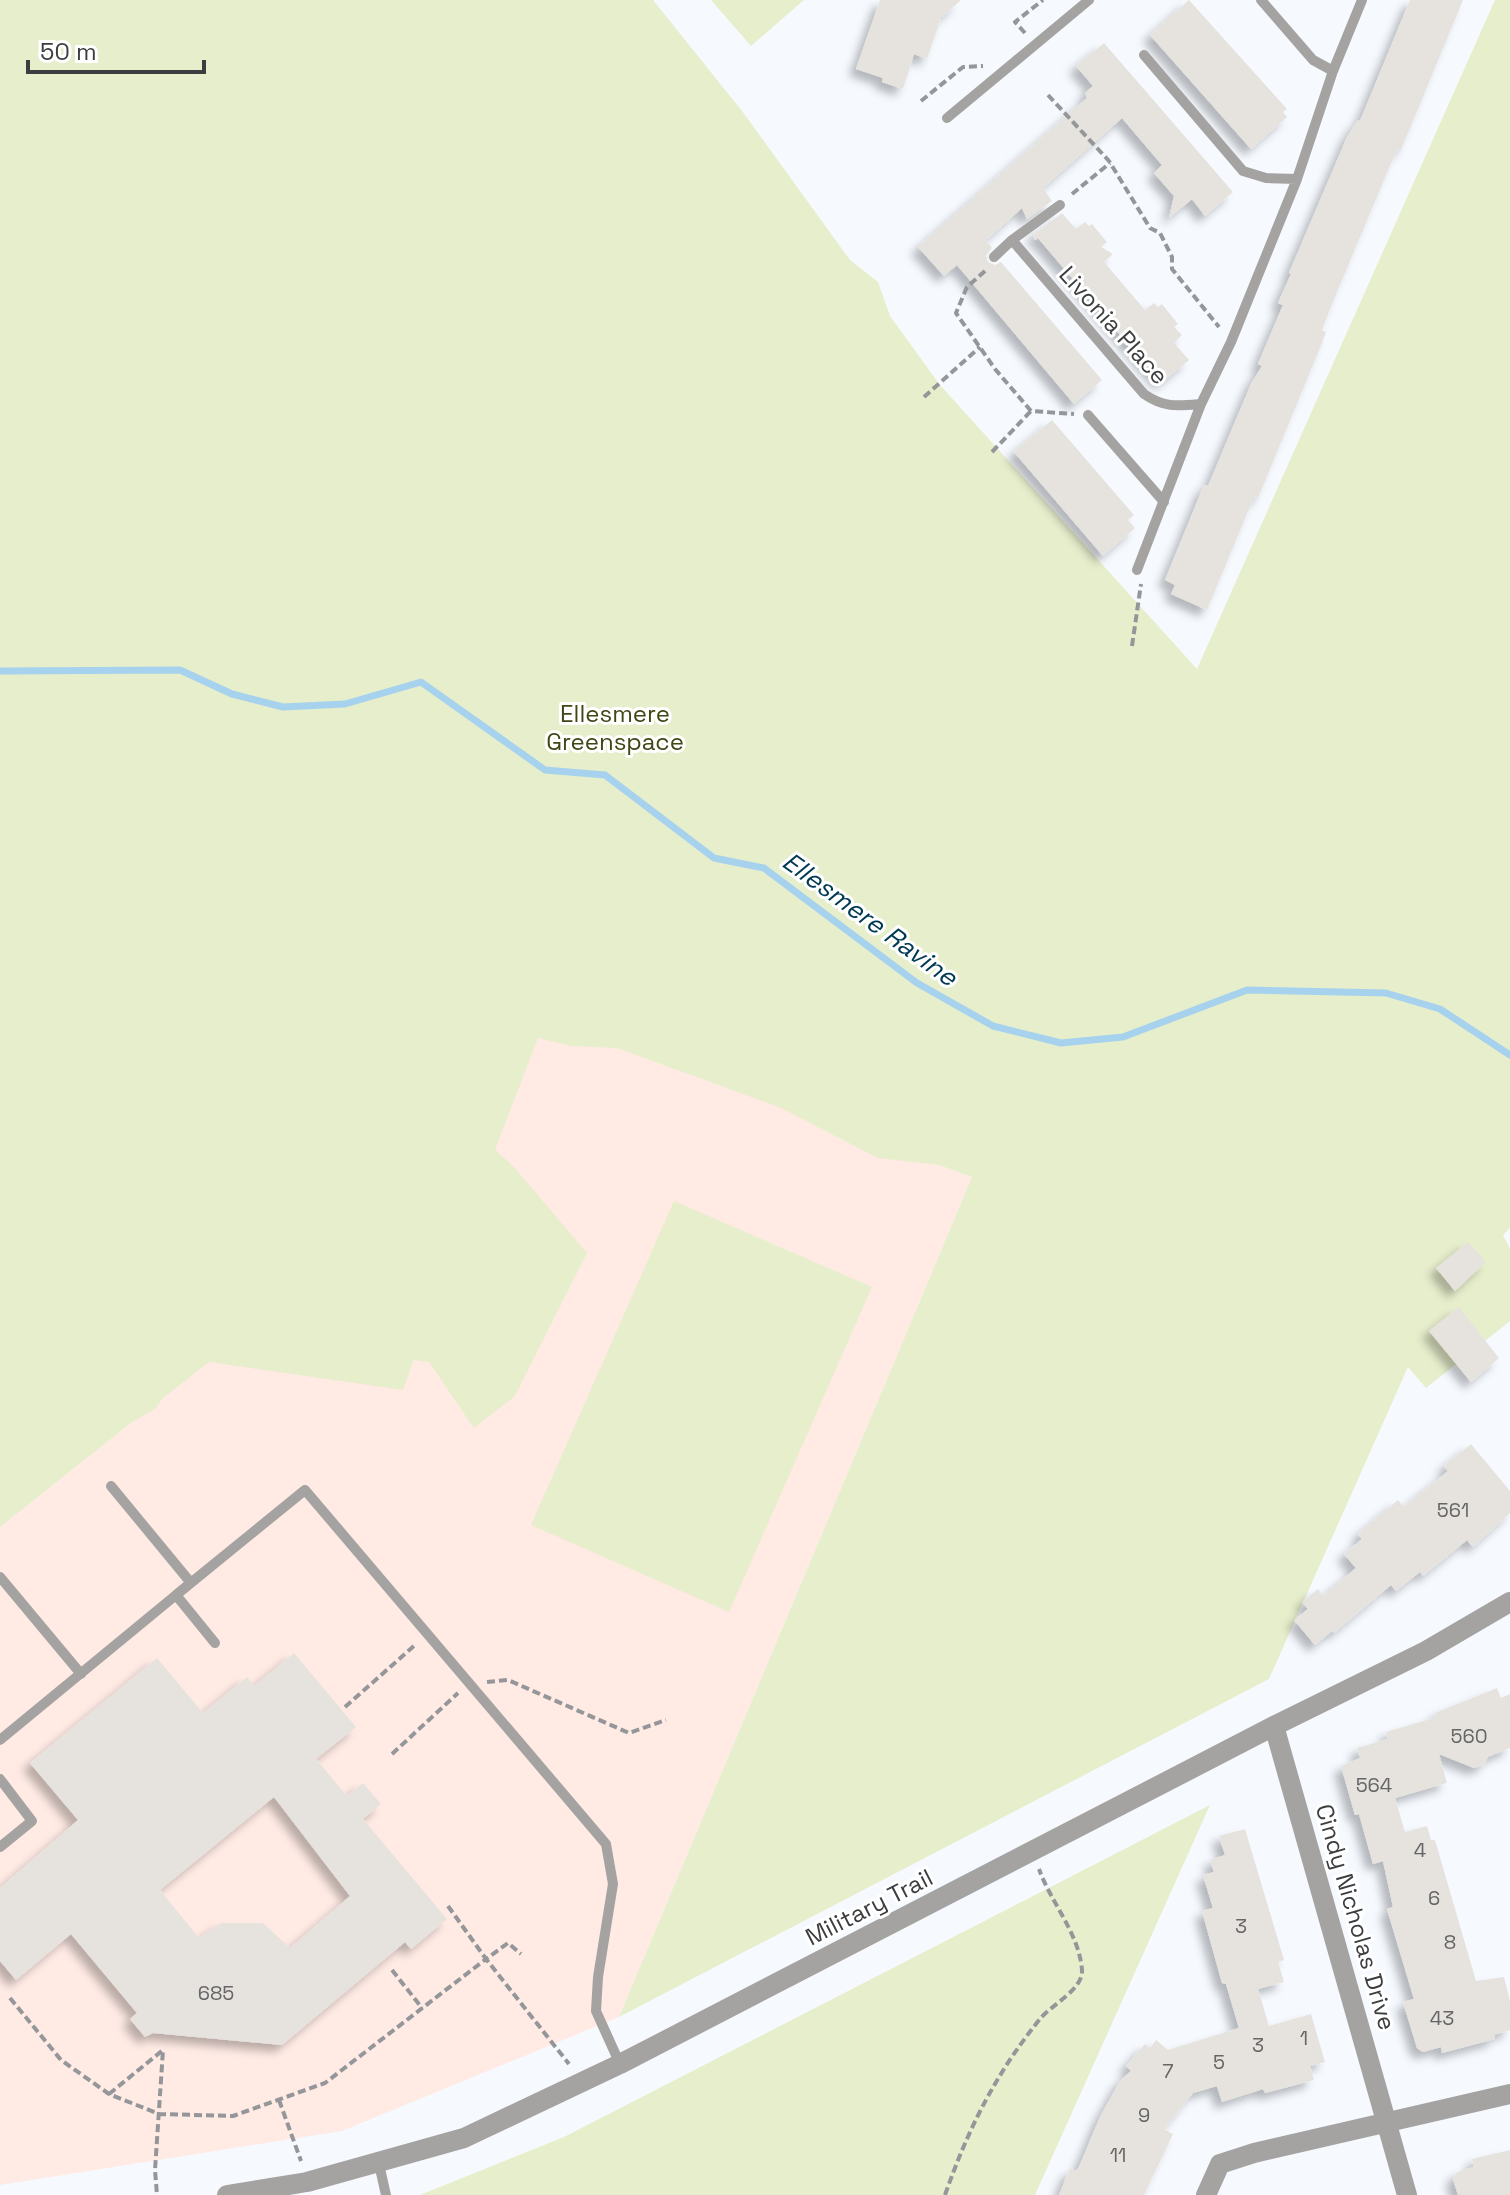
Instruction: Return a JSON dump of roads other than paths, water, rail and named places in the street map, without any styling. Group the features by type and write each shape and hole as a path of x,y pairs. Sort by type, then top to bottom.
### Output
{"street":[{"name":"Military Trail","path":"227,2195 307,2182 464,2138 620,2064 1274,1726 1426,1651 1510,1602"},
{"name":"Cindy Nicholas Drive","path":"1274,1726 1407,2195"},
{"path":"1206,2195 1220,2164 1254,2153 1510,2094"}],"lane":[{"path":"947,118 1089,0"},
{"path":"1261,0 1313,60 1333,71"},
{"path":"1137,570 1201,404 1231,342 1297,179 1333,71 1362,0"},
{"path":"1144,55 1243,171 1266,178 1297,179"},
{"path":"994,257 1060,205"},
{"name":"Livonia Place","path":"1012,240 1144,394 1159,404 1201,404"},
{"path":"1088,415 1164,502"},
{"path":"111,1486 191,1583"},
{"path":"0,1740 305,1490 606,1844 613,1884 598,1977 596,2011 620,2064"},
{"path":"0,1577 81,1674"},
{"path":"176,1595 215,1643"},
{"path":"0,1779 32,1821 0,1847"},
{"path":"379,2164 386,2195"}],"waterway":[{"name":"Ellesmere Ravine","path":"0,671 180,670 232,694 283,707 345,704 421,682 545,770 605,775 714,858 764,868 917,983 993,1026 1061,1043 1123,1037 1247,990 1386,993 1440,1009 1510,1055"}],"park label":[{"name":"Ellesmere Greenspace","path":"615,727"}]}
